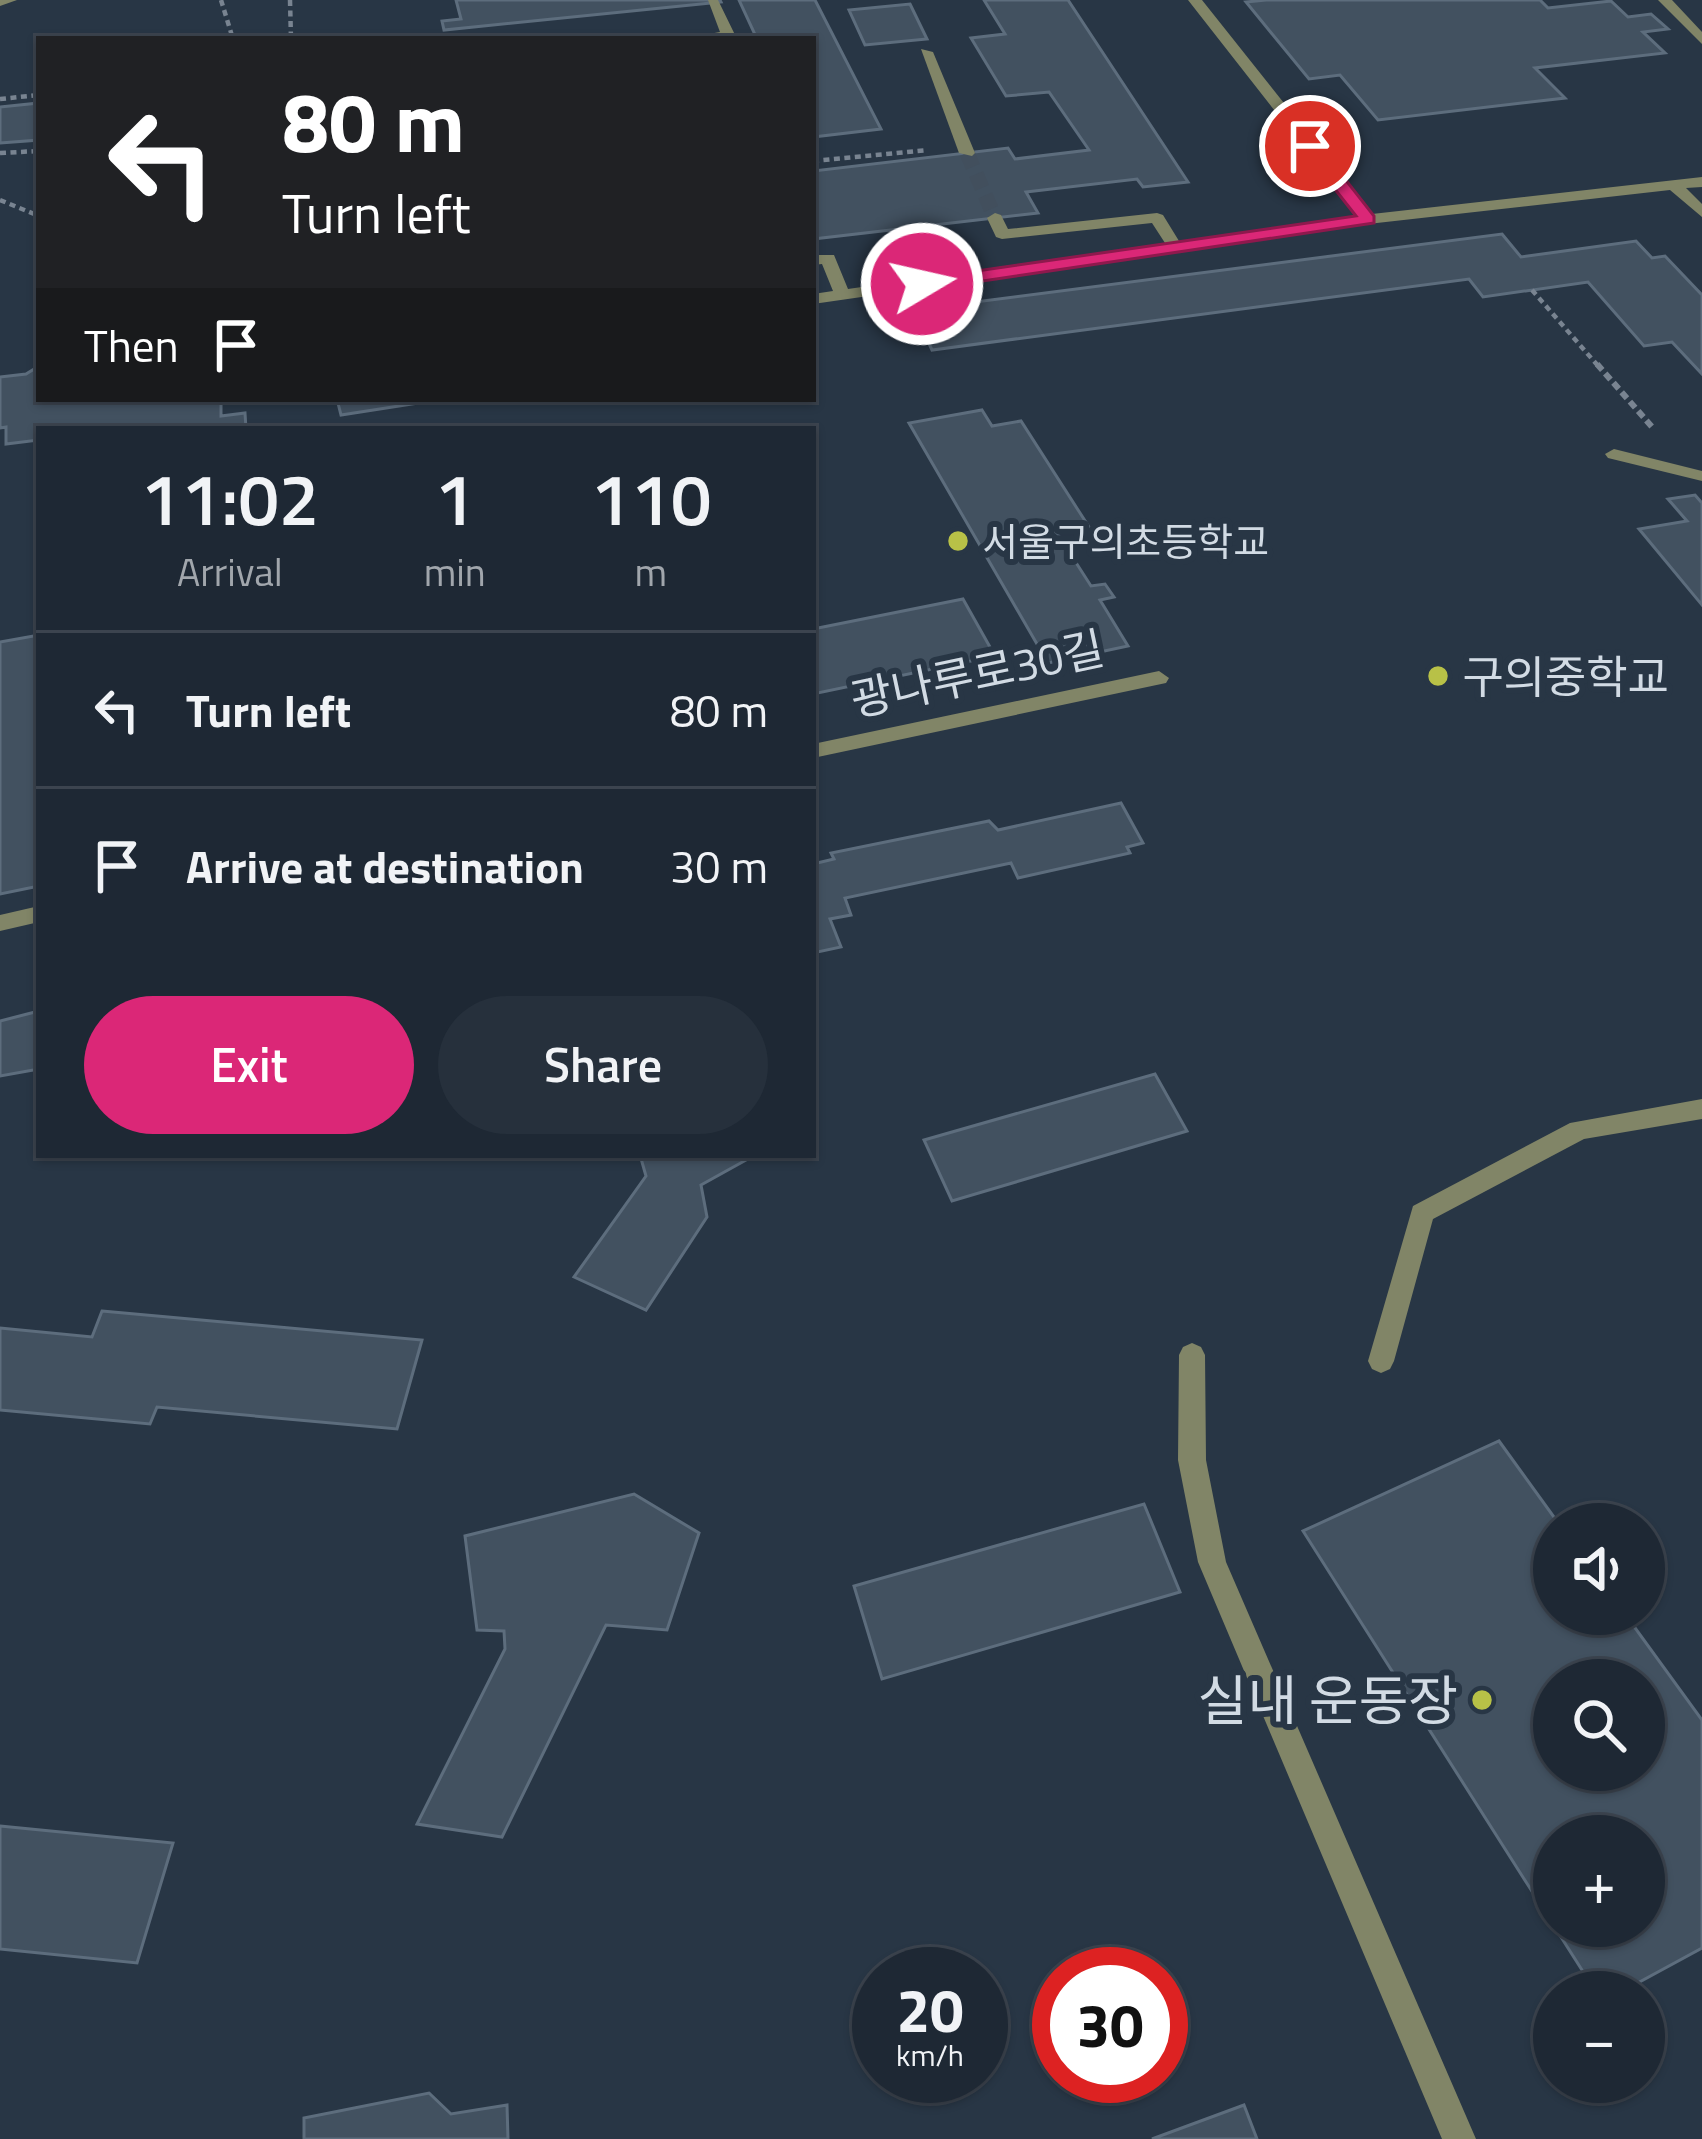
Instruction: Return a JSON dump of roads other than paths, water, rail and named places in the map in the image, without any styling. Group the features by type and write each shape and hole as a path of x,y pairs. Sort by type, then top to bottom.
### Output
{"street":[{"path":"0,2 10,0"},
{"path":"1195,0 1368,219"},
{"path":"1665,0 1702,40"},
{"path":"712,3 728,36"},
{"path":"926,52 967,150"},
{"path":"816,299 1173,244 1702,182"},
{"path":"1673,185 1702,212"},
{"path":"995,218 1002,234 1157,218 1173,244"},
{"path":"820,259 843,296"},
{"path":"1614,454 1699,476"},
{"name":"광나루로30길","path":"816,750 1159,677"},
{"path":"0,922 36,915"},
{"path":"1381,1361 1422,1213 1579,1130 1702,1108"},
{"path":"1192,1355 1192,1460 1212,1562 1459,2139"}],"tunnel":[{"path":"967,153 995,218"}],"place":[{"name":"서울구의초등학교","path":"958,541"},
{"name":"구의중학교","path":"1438,676"},
{"name":"실내 운동장","path":"1482,1700"}]}
